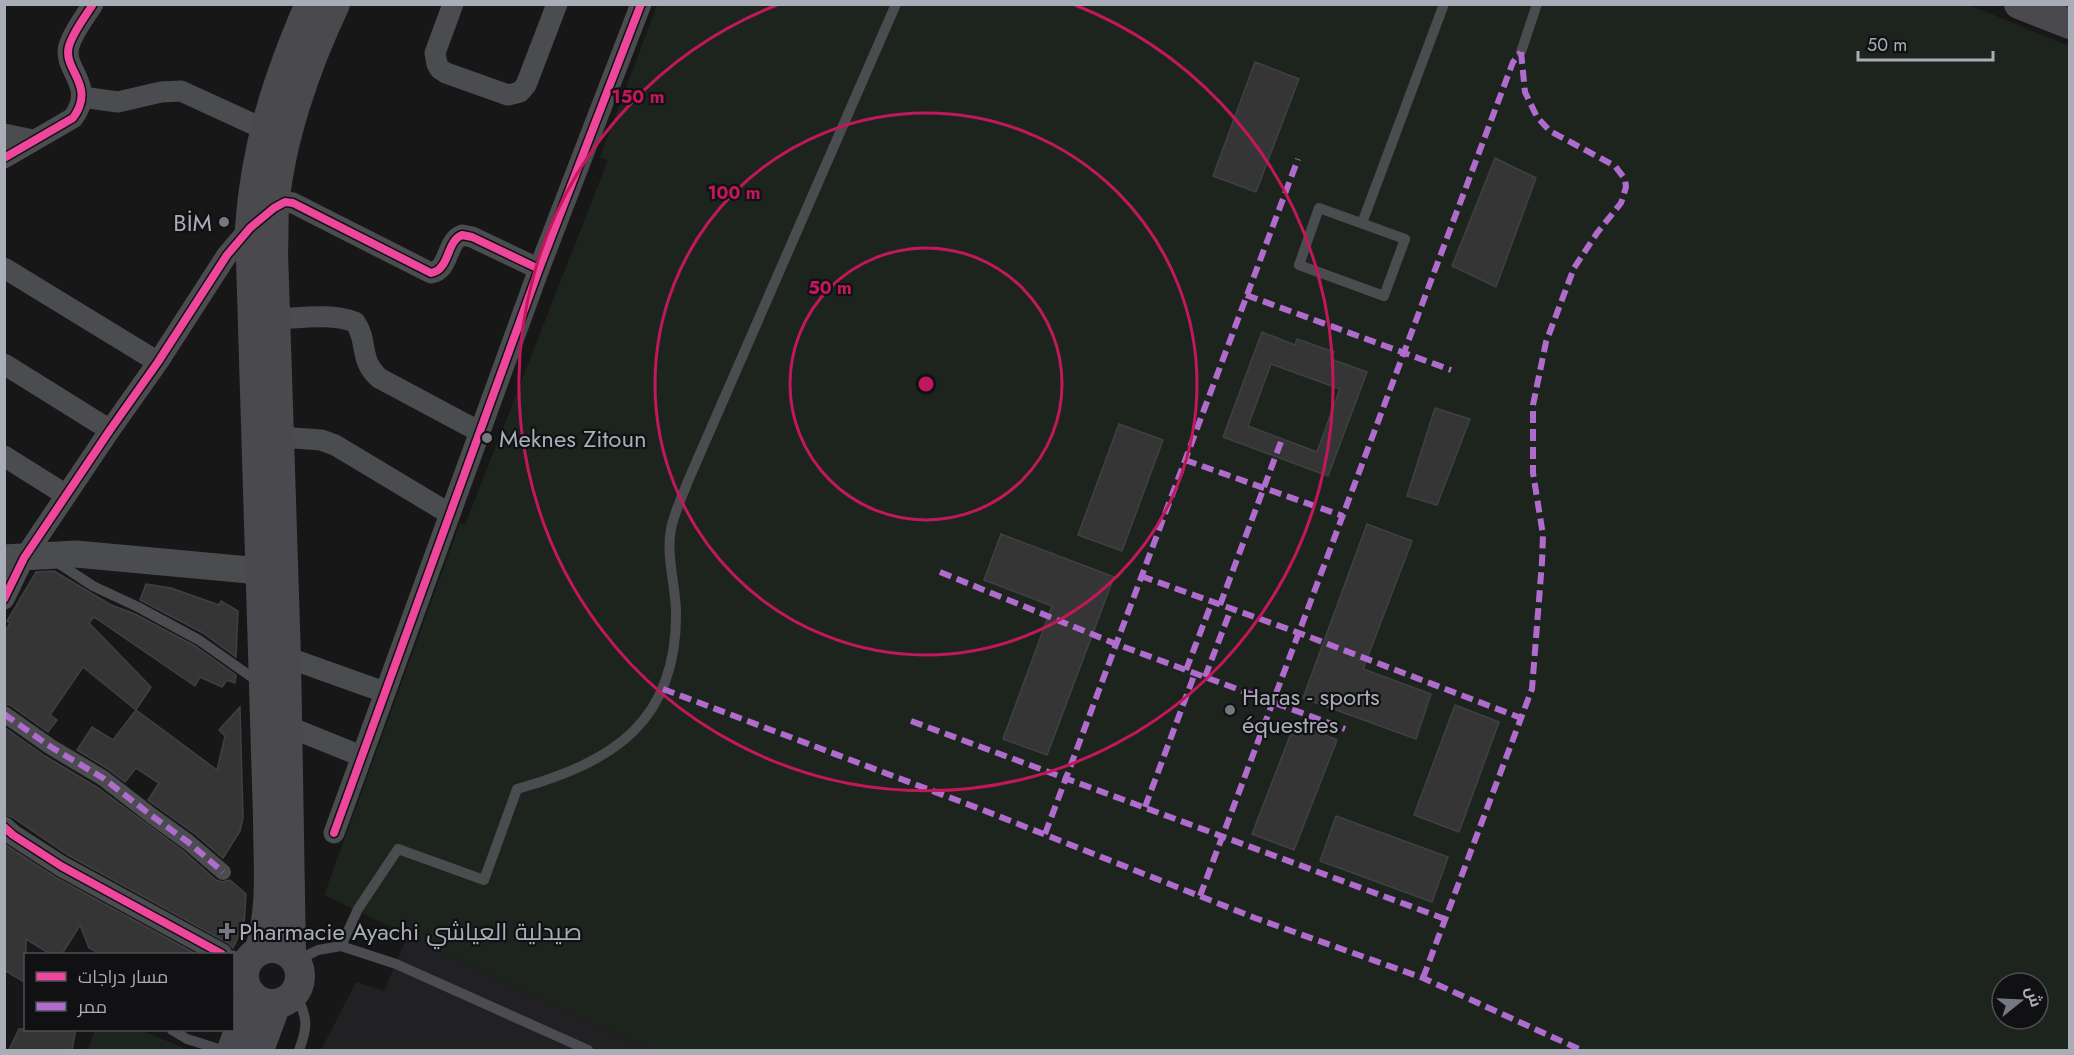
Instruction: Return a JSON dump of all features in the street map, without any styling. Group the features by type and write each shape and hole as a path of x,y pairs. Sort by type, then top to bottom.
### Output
{"main road":[{"path":"294,958 289,915 291,869 286,657 271,571 250,228 252,192 264,129 286,61 310,4"},
{"path":"232,1050 266,930 268,910 264,686 280,437 273,251 274,208 286,144 308,68 334,4"},
{"path":"2019,4 2070,24"},
{"path":"259,1050 254,975 276,948 294,958"}],"street":[{"path":"4,158 73,118 79,110 82,97 80,84 68,56 68,47 93,4"},
{"path":"453,4 435,53 437,64 446,73 508,95 520,93 526,85 557,4"},
{"path":"334,833 634,7"},
{"path":"82,97 118,102 160,92 181,91 264,129"},
{"path":"4,134 33,140"},
{"path":"4,599 25,557 158,362 227,255 250,228 274,208 285,202 293,203 431,273 441,268 456,239 462,235 472,237 539,269"},
{"path":"4,268 158,362"},
{"path":"276,319 319,318 355,322 361,334 365,361 371,371 379,378 480,432"},
{"path":"4,364 110,430"},
{"path":"280,437 321,440 335,445 450,514"},
{"path":"4,456 66,495"},
{"path":"25,557 76,554 271,571"},
{"path":"286,657 384,692"},
{"path":"4,714 51,747 103,778 188,842 223,872"},
{"path":"287,726 361,756"},
{"path":"4,827 61,866 215,953"},
{"path":"234,964 254,975"}],"lane":[{"path":"341,946 358,909 398,849 484,880 517,789 556,778 597,759 626,737 647,717 663,689 672,660 676,632 670,541 675,516 688,481 896,4"},
{"path":"1362,223 1444,4"},
{"path":"1521,52 1537,4"},
{"path":"1319,208 1362,223 1405,239 1384,296 1299,265 1319,208"},
{"path":"25,557 138,607 199,640 264,686"},
{"path":"294,958 318,950 341,946 396,964 588,1050"},
{"path":"254,975 303,1011 306,1031 299,1050"},
{"path":"175,1031 187,1039 222,1050"}],"shaded area":[{"name":"Haras - sports équestres","path":"1967,4 2069,46 2069,1050 648,1050 324,895 460,523 465,525 608,160 600,157 657,5"},
{"path":"408,935 648,1050 321,1050 356,982 384,991"},
{"path":"95,1031 142,1031 189,1050 88,1050"}],"building":[{"path":"1255,62 1299,79 1256,192 1213,176"},
{"path":"1495,158 1536,178 1496,287 1452,266"},
{"path":"1262,332 1295,345 1297,339 1334,352 1331,359 1367,372 1328,476 1223,437","holes":["1271,364 1340,389 1317,452 1248,426"]},
{"path":"1435,408 1470,419 1437,505 1407,496"},
{"path":"1119,424 1163,440 1122,551 1078,535"},
{"path":"1367,524 1412,541 1363,669 1431,694 1416,739 1303,698"},
{"path":"1001,534 1114,577 1047,755 1003,739 1052,606 984,580"},
{"path":"54,571 111,605 135,614 195,646 236,675 235,683 227,680 222,687 200,677 195,686 94,617 89,623 151,687 136,710 83,667 50,715 57,720 48,732 10,705 4,704 4,633 10,623 7,621 36,572"},
{"path":"146,584 171,588 219,605 221,601 238,611 236,657 203,633 140,600"},
{"path":"1455,705 1499,722 1459,832 1414,815"},
{"path":"240,707 243,818 240,831 223,858 195,834 148,800 159,783 136,768 125,782 77,750 92,727 113,740 136,710 217,770 225,736 219,730"},
{"path":"1295,723 1337,740 1294,850 1252,834"},
{"path":"4,727 45,756 97,787 182,850 216,880 222,882 230,880 246,894 244,924 233,948 228,943 68,855 12,817 4,815"},
{"path":"1336,816 1448,857 1432,902 1320,861"},
{"path":"4,844 55,877 194,953 99,953 89,948 80,925 63,953 48,953 26,939 24,982 4,970"},
{"path":"19,1029 24,1029 24,1031 76,1031 72,1050 9,1050"}],"marked path":[{"path":"1200,896 1513,62 1521,52"},
{"path":"1423,978 1532,689 1543,535 1533,473 1533,405 1546,342 1574,268 1597,233 1621,203 1626,187 1625,179 1615,166 1550,131 1537,117 1525,92 1521,52"},
{"path":"1045,834 1298,159"},
{"path":"1246,295 1451,370"},
{"path":"1220,605 1282,439"},
{"path":"1185,460 1343,516"},
{"path":"940,572 1116,644 1345,729"},
{"path":"1141,576 1299,633 1521,718"},
{"path":"1186,670 1212,602"},
{"path":"1205,677 1231,609"},
{"path":"1145,807 1195,673"},
{"path":"663,689 983,810 1255,918 1423,978 1581,1050"},
{"path":"4,714 51,747 103,778 188,842 223,872"},
{"path":"911,721 1445,919"}],"cycle path":[{"path":"4,158 73,118 82,96 70,63 69,46 76,30 93,4"},
{"path":"334,833 539,269 641,4"},
{"path":"4,599 24,558 158,362 227,255 250,228 274,208 285,202 293,203 431,273 442,267 453,243 462,235 472,237 539,269"},
{"path":"4,827 61,866 220,953"}],"place":[{"name":"BİM","path":"224,222"},
{"name":"Meknes Zitoun","path":"487,438"},
{"name":"Haras - sports équestres","path":"1230,710"},
{"name":"Pharmacie Ayachi صيدلية العياشي","path":"227,931"}]}
